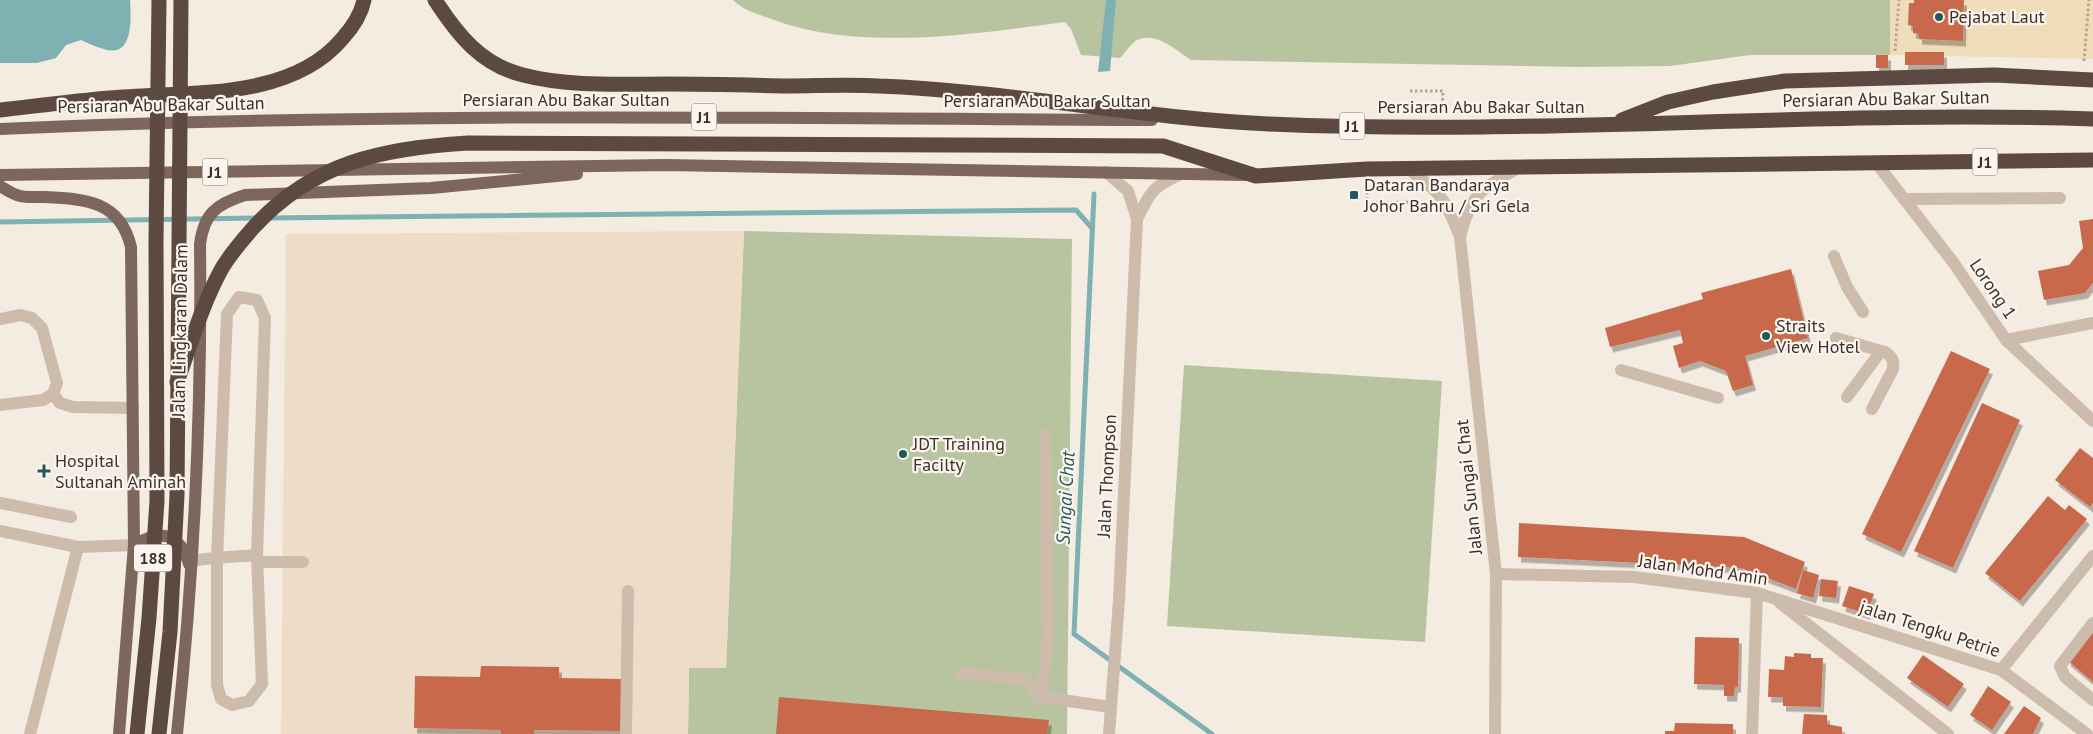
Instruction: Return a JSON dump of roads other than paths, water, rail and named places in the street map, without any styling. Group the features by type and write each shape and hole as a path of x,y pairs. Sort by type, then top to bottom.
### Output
{"highway":[{"name":"Jalan Lingkaran Dalam","path":"137,734 148,627 157,501 159,0"},
{"name":"Jalan Lingkaran Dalam","path":"159,734 170,632 177,495 176,382 181,0"},
{"path":"0,110 110,98 201,92 256,85 282,78 311,67 334,50 352,28 363,8 364,0"},
{"path":"436,0 452,27 472,49 494,64 520,75 557,81 628,84 879,86 994,95 1199,120"},
{"path":"1611,124 1668,102 1713,92 1785,81 1994,75 2093,80"},
{"name":"Persiaran Abu Bakar Sultan","path":"1199,120 1441,128 1980,115 2093,119"},
{"path":"176,382 206,299 222,268 239,244 270,210 304,184 339,167 377,154 403,149 468,143 1163,146 1256,176"},
{"name":"J1","path":"1256,176 1408,169 2093,160"}],"main road":[{"name":"Persiaran Abu Bakar Sultan","path":"0,129 209,122 679,118 1199,120"},
{"name":"J1","path":"0,175 666,165 1256,176"},
{"name":"Jalan Lingkaran Dalam","path":"177,734 192,561 202,230 207,218 216,207 229,200 254,194 431,188 666,165"},
{"path":"0,186 18,196 77,199 96,204 113,213 126,230 130,247 134,545 119,734"},
{"path":"134,545 144,539 167,536 178,542 192,561"}],"street":[{"name":"Lorong 1","path":"1877,164 1953,262 2006,340 2093,421"},
{"name":"Jalan Sungai Chat","path":"1460,237 1471,202 1487,185 1521,167"},
{"name":"Jalan Sungai Chat","path":"1408,169 1431,186 1444,200 1460,237 1496,574 1495,734"},
{"name":"Jalan Thompson","path":"1106,172 1120,182 1128,191 1137,219 1119,600 1109,734"},
{"name":"Jalan Thompson","path":"1137,219 1151,191 1161,183 1181,174"},
{"path":"1904,199 2060,198"},
{"path":"1834,256 1847,286 1863,312"},
{"path":"240,297 257,300 265,318 258,558 262,684 249,702 232,705 221,700 217,685 211,558 227,314 240,297"},
{"path":"0,319 22,315 32,318 42,328 57,383 53,394 43,400 0,405"},
{"path":"2006,340 2093,322"},
{"path":"1836,338 1881,351 1891,356 1894,362 1893,369 1872,409"},
{"path":"1847,397 1881,351"},
{"path":"1621,370 1718,398"},
{"path":"53,394 60,403 73,407 133,408"},
{"path":"1041,698 1048,642 1046,434"},
{"path":"0,502 71,517"},
{"path":"0,531 78,547 134,545"},
{"path":"30,734 78,547"},
{"path":"2001,670 2093,556"},
{"path":"192,561 211,558 258,558 304,562"},
{"name":"Jalan Mohd Amin","path":"1496,574 1634,577 1757,593 1774,598 1948,734"},
{"path":"626,734 628,590"},
{"path":"1752,734 1757,593"},
{"name":"jalan Tengku Petrie","path":"1774,598 2001,670 2087,734"},
{"path":"2093,623 2060,666 2065,677 2093,700"},
{"path":"961,673 1025,679 1041,698 1111,701"}],"water":[{"path":"0,0 130,0 129,35 126,43 114,51 81,40 66,45 56,58 37,63 0,63"},
{"path":"1106,0 1116,0 1110,71 1098,72"}],"waterway":[{"name":"Sungai Chat","path":"1094,194 1074,634 1212,734"},
{"path":"267,218 1076,210 1091,227"},
{"path":"0,222 259,218"}],"place":[{"name":"Pejabat Laut","path":"1939,17"},
{"name":"Dataran Bandaraya Johor Bahru / Sri Gela","path":"1354,195"},
{"name":"Straits View Hotel","path":"1766,336"},
{"name":"JDT Training Facilty","path":"903,454"},
{"name":"Hospital Sultanah Aminah","path":"44,471"}]}
